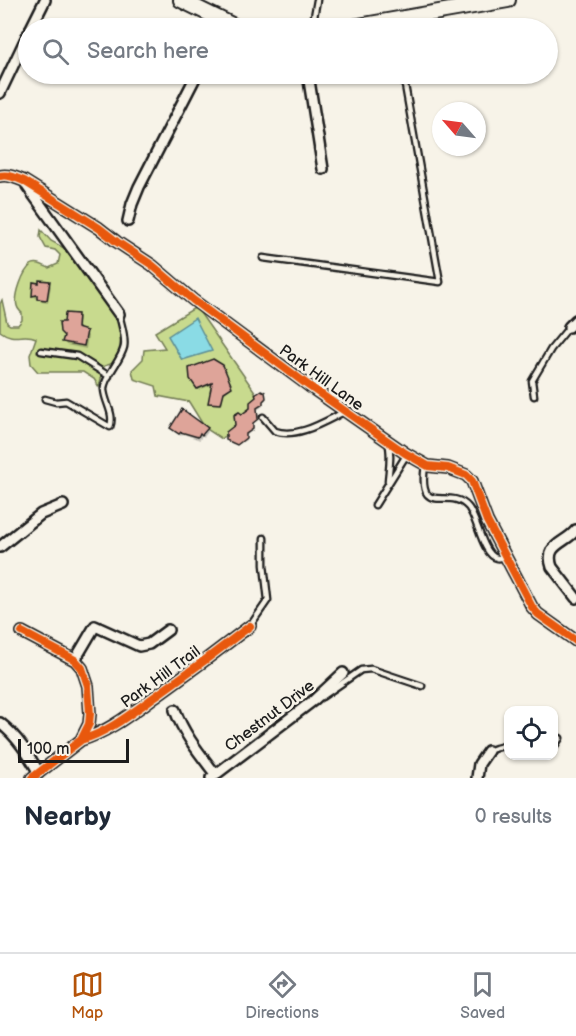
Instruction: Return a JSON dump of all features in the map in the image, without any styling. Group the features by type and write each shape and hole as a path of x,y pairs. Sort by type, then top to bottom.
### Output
{"main road":[{"path":"181,0 211,18"},
{"path":"415,18 460,5 508,0"}],"street":[{"path":"36,18 45,0"},
{"path":"0,93 18,55"},
{"path":"128,221 138,187 192,84"},
{"path":"310,84 323,169"},
{"name":"Park Hill Lane","path":"0,176 15,177 24,181 99,228 152,265 193,300 407,454 425,465 448,468 466,476 472,481 488,521 532,607 538,614 575,639"},
{"path":"24,181 119,314"},
{"path":"0,547 41,514 63,506"},
{"path":"576,530 555,546 551,551 550,562 576,598"},
{"path":"75,660 95,626 139,646 149,644 168,630"},
{"name":"Park Hill Trail","path":"35,776 81,740 96,735 130,714 250,626"},
{"path":"22,632 75,660 82,668 88,686 90,714 89,724 81,740"},
{"name":"Chestnut Drive","path":"213,776 314,700 343,673"},
{"path":"175,710 180,724 213,776"},
{"path":"0,723 12,732 31,759 35,776"},
{"path":"477,778 479,764 488,751"}],"lane":[{"path":"314,18 317,0"},
{"path":"263,258 440,282 405,84"},
{"path":"45,399 56,402 66,401 110,427 112,419 104,389 124,347 119,314"},
{"path":"534,396 532,381 551,349 573,324"},
{"path":"41,351 77,356 109,376"},
{"path":"263,417 275,431 289,434 306,430 346,411"},
{"path":"387,440 391,461 388,484"},
{"path":"375,505 407,454"},
{"path":"425,465 423,486 429,495 435,499 456,499 465,504 470,509 491,555 497,558 506,557"},
{"path":"250,626 268,600 264,538"},
{"path":"314,700 361,670 371,669 422,686"},
{"path":"488,751 504,746"}],"green space":[{"path":"41,230 51,241 64,248 121,325 118,354 114,363 104,366 99,387 94,379 83,372 38,372 31,364 30,355 36,338 10,336 0,331 2,300 7,323 18,325 22,320 22,313 16,302 22,278 28,268 36,264 49,268 58,264 60,255 55,250 46,248 40,237"},
{"path":"196,307 260,399 222,439 205,428 189,402 158,396 156,386 134,379 132,370 143,359 144,350 165,348 155,332"}],"water":[{"path":"195,318 212,351 182,360 168,336"}],"building":[{"path":"39,280 50,281 47,300 37,299 37,295 32,296 33,282 39,283"},
{"path":"65,313 78,314 77,328 87,331 84,346 62,342 64,336 60,332 59,322 64,322"},
{"path":"213,359 223,365 232,387 224,392 221,404 208,403 212,383 197,389 190,379 189,368"},
{"path":"261,390 265,392 266,398 257,408 258,419 253,423 253,429 237,445 226,440 226,432 235,425 234,415 239,412 242,414 250,408 250,402"},
{"path":"182,409 208,428 202,435 200,433 198,437 181,432 179,434 170,428"}],"cycle path":[{"path":"0,176 9,176 24,181 99,228 152,265 193,300 309,386 405,453 428,466 448,468 466,475 472,481 487,521 532,607 538,614 576,641"},
{"path":"81,740 120,721 250,626"},
{"path":"22,632 75,660 82,668 88,686 90,714 89,724 81,740 32,778"}]}
